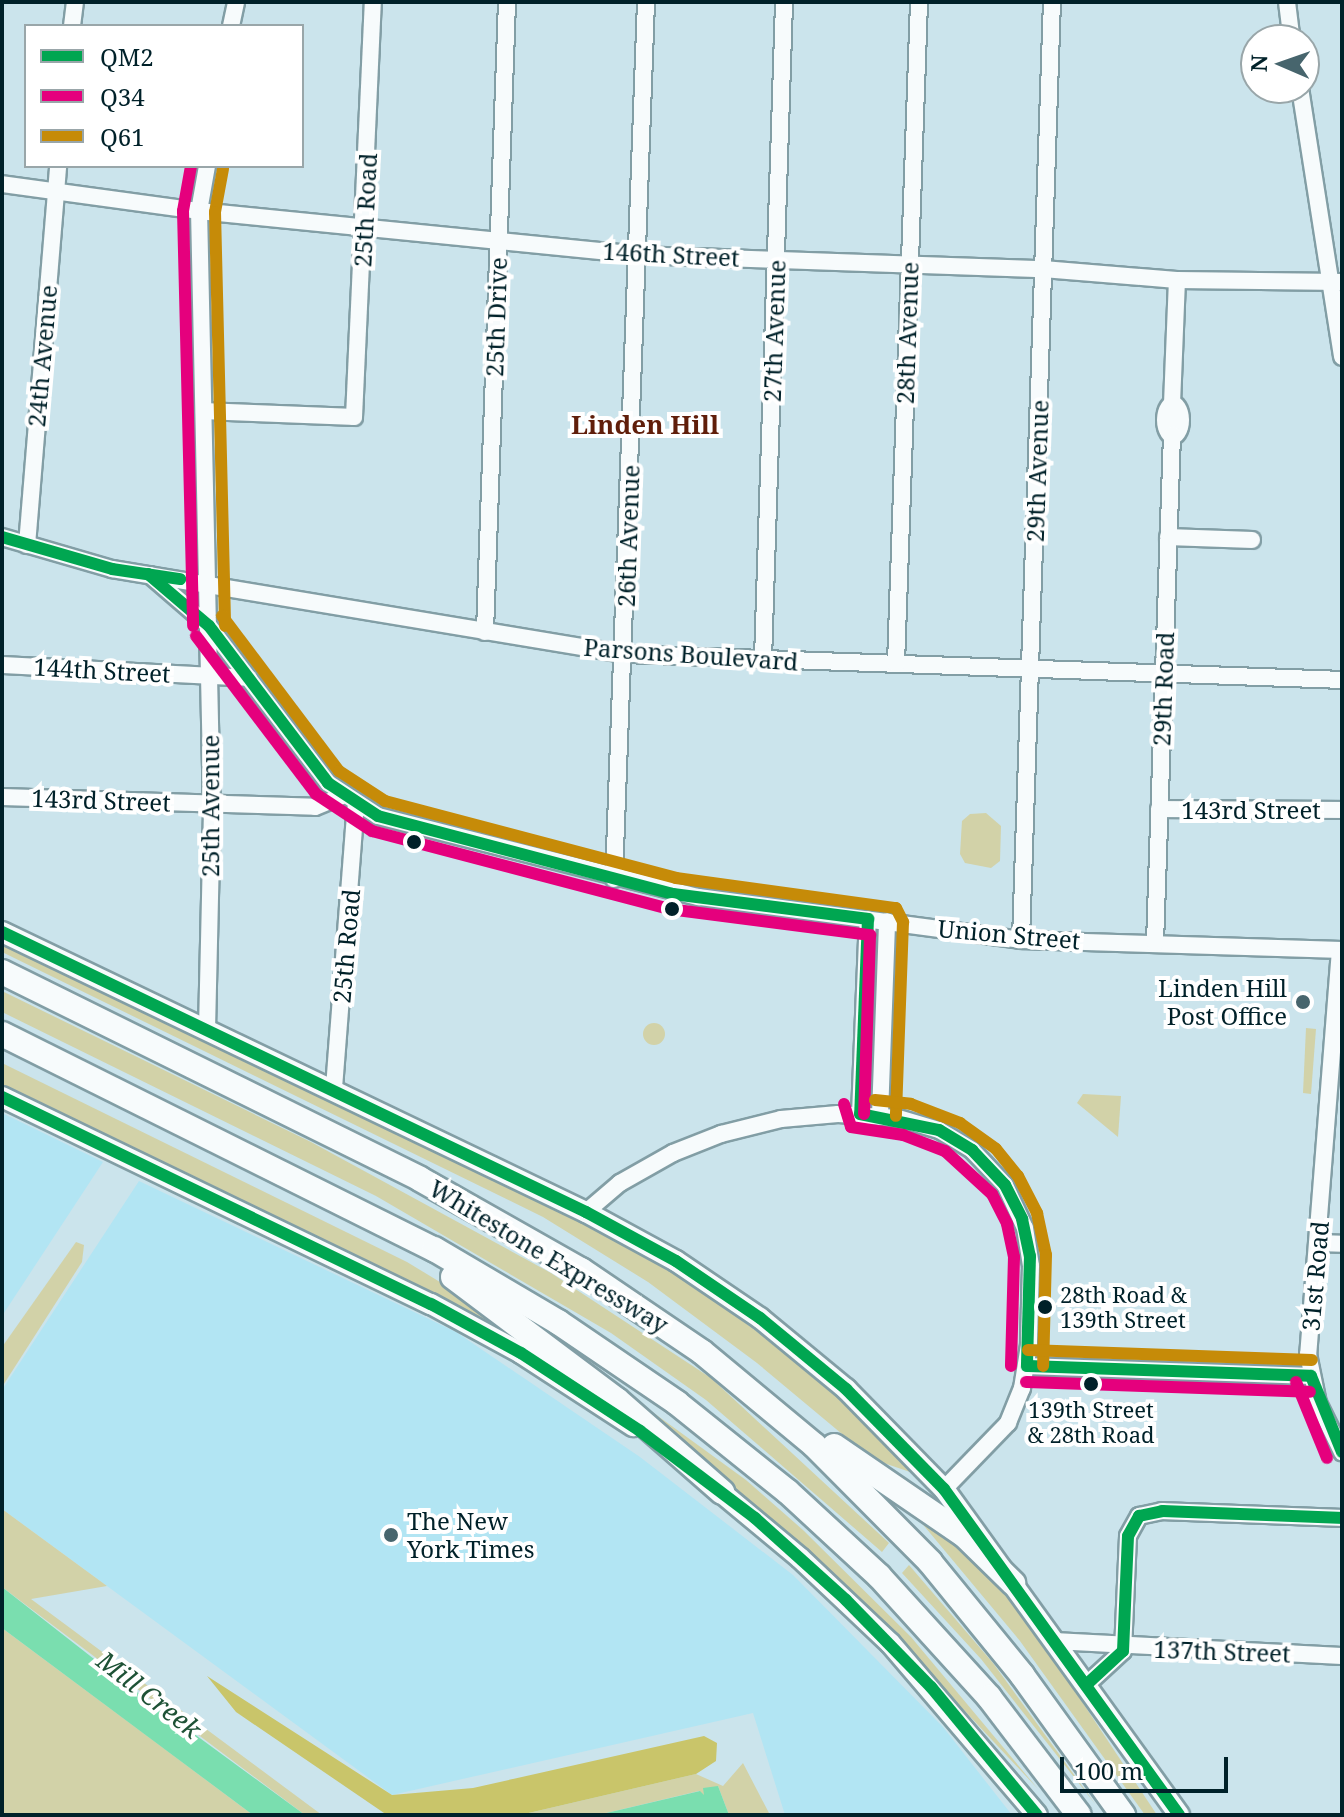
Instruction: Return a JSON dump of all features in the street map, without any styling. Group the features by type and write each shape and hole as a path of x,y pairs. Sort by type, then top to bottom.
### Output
{"highway":[{"name":"Whitestone Expressway","path":"2,971 448,1194 600,1282 718,1364 814,1445 923,1554 1011,1659 1116,1806"},
{"path":"2,1035 306,1183 524,1301 709,1427 872,1569 1032,1750 1079,1815"},
{"path":"306,1183 504,1312 722,1492"},
{"path":"718,1364 964,1535 1013,1583"}],"main road":[{"path":"2,932 334,1088 586,1212 676,1261 782,1335 846,1389 944,1489 1179,1815"},
{"path":"2,1097 485,1333 590,1396 722,1492 890,1643 1037,1815"},
{"path":"1117,1729 1164,1815"}],"street":[{"path":"72,24 75,2"},
{"path":"231,24 236,2"},
{"name":"25th Road","path":"204,411 354,417 373,2"},
{"name":"25th Drive","path":"485,632 507,2"},
{"name":"26th Avenue","path":"614,879 646,2"},
{"name":"27th Avenue","path":"763,660 784,2"},
{"name":"28th Avenue","path":"896,664 919,2"},
{"name":"29th Avenue","path":"1021,940 1052,2"},
{"path":"1287,2 1290,24"},
{"path":"1303,104 1336,282 1342,357"},
{"name":"24th Avenue","path":"27,545 58,168"},
{"name":"25th Avenue","path":"207,168 199,211 211,675 212,805 207,1030"},
{"name":"146th Street","path":"2,184 199,211 637,255 1043,269 1177,280 1336,282"},
{"path":"1172,404 1177,280"},
{"name":"29th Road","path":"1155,944 1172,434"},
{"name":"Parsons Boulevard","path":"2,537 148,574 624,654 1342,680"},
{"path":"1168,537 1252,540"},
{"path":"148,574 209,626 314,767 349,800"},
{"name":"144th Street","path":"2,665 249,678"},
{"name":"143rd Street","path":"2,797 315,807 349,800"},
{"name":"25th Road","path":"334,1088 349,800"},
{"name":"Union Street","path":"349,800 378,816 673,894 1021,940 1341,950"},
{"name":"143rd Street","path":"1159,809 1342,810"},
{"path":"860,1114 868,919"},
{"path":"880,1115 887,921"},
{"name":"31st Road","path":"1341,950 1311,1376 1342,1452"},
{"path":"586,1212 640,1170 709,1138 781,1119 880,1115 923,1124 959,1141 985,1161 1009,1193 1030,1256 1027,1366 1008,1423 944,1489"},
{"path":"1318,1243 1342,1244"},
{"path":"1027,1366 1311,1376"},
{"path":"1086,1685 1115,1664 1124,1648 1128,1536 1135,1519 1162,1511 1338,1515"},
{"name":"137th Street","path":"1054,1641 1124,1648 1342,1656"}],"shaded area":[{"path":"986,813 1001,826 1000,861 991,868 965,863 960,854 962,821 970,814"},
{"path":"2,943 530,1194 672,1269 809,1370 916,1474 872,1459 757,1363 648,1282 543,1217 2,952"},
{"path":"2,991 311,1142 551,1273 711,1378 889,1543 882,1552 706,1400 611,1333 376,1196 2,1012"},
{"path":"654,1023 662,1026 665,1034 662,1042 654,1045 646,1042 643,1034 646,1026"},
{"path":"1306,1028 1316,1029 1311,1094 1303,1093"},
{"path":"2,1063 407,1262 491,1313 505,1327 504,1332 2,1086"},
{"path":"1083,1094 1121,1096 1118,1137 1077,1103"},
{"path":"2,1113 103,1162 2,1316"},
{"path":"139,1181 456,1332 640,1457 793,1575 943,1727 1012,1815 785,1815 753,1713 392,1795 2,1509 2,1390"},
{"path":"76,1242 84,1245 82,1262 2,1387 2,1347"},
{"path":"629,1395 746,1480 803,1530 911,1637 1038,1789 860,1599 808,1549 631,1404"},
{"path":"2,1509 107,1586 31,1599 322,1815 305,1815 2,1587"},
{"path":"925,1515 958,1536 1016,1602 1157,1815 1145,1815 1020,1641 920,1521"},
{"path":"909,1565 993,1663 1096,1805 981,1659 902,1573"},
{"path":"2,1587 126,1684 305,1815 253,1815 2,1628"},
{"path":"2,1628 154,1741 253,1815 2,1815"},
{"path":"207,1676 392,1795 473,1788 704,1736 717,1743 716,1761 696,1774 520,1815 387,1815 236,1712"},
{"path":"743,1763 770,1815 729,1815 718,1786 705,1797 699,1791 598,1815 520,1815 696,1774 723,1786"},
{"path":"718,1786 729,1815 598,1815 700,1791 704,1795 703,1788"}],"transit line":[{"name":"Q34","path":"191,168 183,211 193,626"},
{"name":"Q61","path":"223,169 215,212 225,626"},
{"name":"QM2","path":"2,537 112,569 180,579"},
{"name":"QM2","path":"148,574 209,626 328,783 378,816 673,894 868,919 860,1114 939,1130 972,1150 1005,1185 1022,1219 1030,1256 1027,1366 1311,1376 1342,1452"},
{"name":"Q61","path":"222,616 339,771 385,801 676,878 896,908 903,922 896,1116"},
{"name":"Q34","path":"196,636 316,794 372,831 669,909 870,935 864,1114"},
{"name":"QM2","path":"2,932 586,1212 676,1261 760,1318 846,1389 944,1489 1179,1815"},
{"name":"QM2","path":"2,1097 431,1304 521,1353 640,1431 755,1518 846,1600 931,1687 1037,1815"},
{"name":"Q61","path":"875,1100 911,1104 960,1123 996,1149 1018,1176 1037,1213 1046,1255 1043,1366"},
{"name":"Q34","path":"844,1104 851,1127 903,1135 945,1151 992,1194 1007,1224 1014,1257 1011,1366"},
{"name":"Q61","path":"1028,1350 1312,1360"},
{"name":"Q34","path":"1026,1382 1310,1392"},
{"name":"Q34","path":"1296,1382 1327,1458"},
{"name":"QM2","path":"1086,1685 1123,1651 1128,1536 1139,1516 1162,1511 1342,1518"}],"place":[{"name":"Linden Hill Post Office","path":"1303,1002"},
{"name":"28th Road & 139th Street","path":"1045,1307"},
{"name":"139th Street & 28th Road","path":"1091,1384"},
{"name":"The New York Times","path":"391,1535"}],"district":[{"name":"Linden Hill","path":"645,425"}],"water label":[{"name":"Mill Creek","path":"149,1695"}]}
